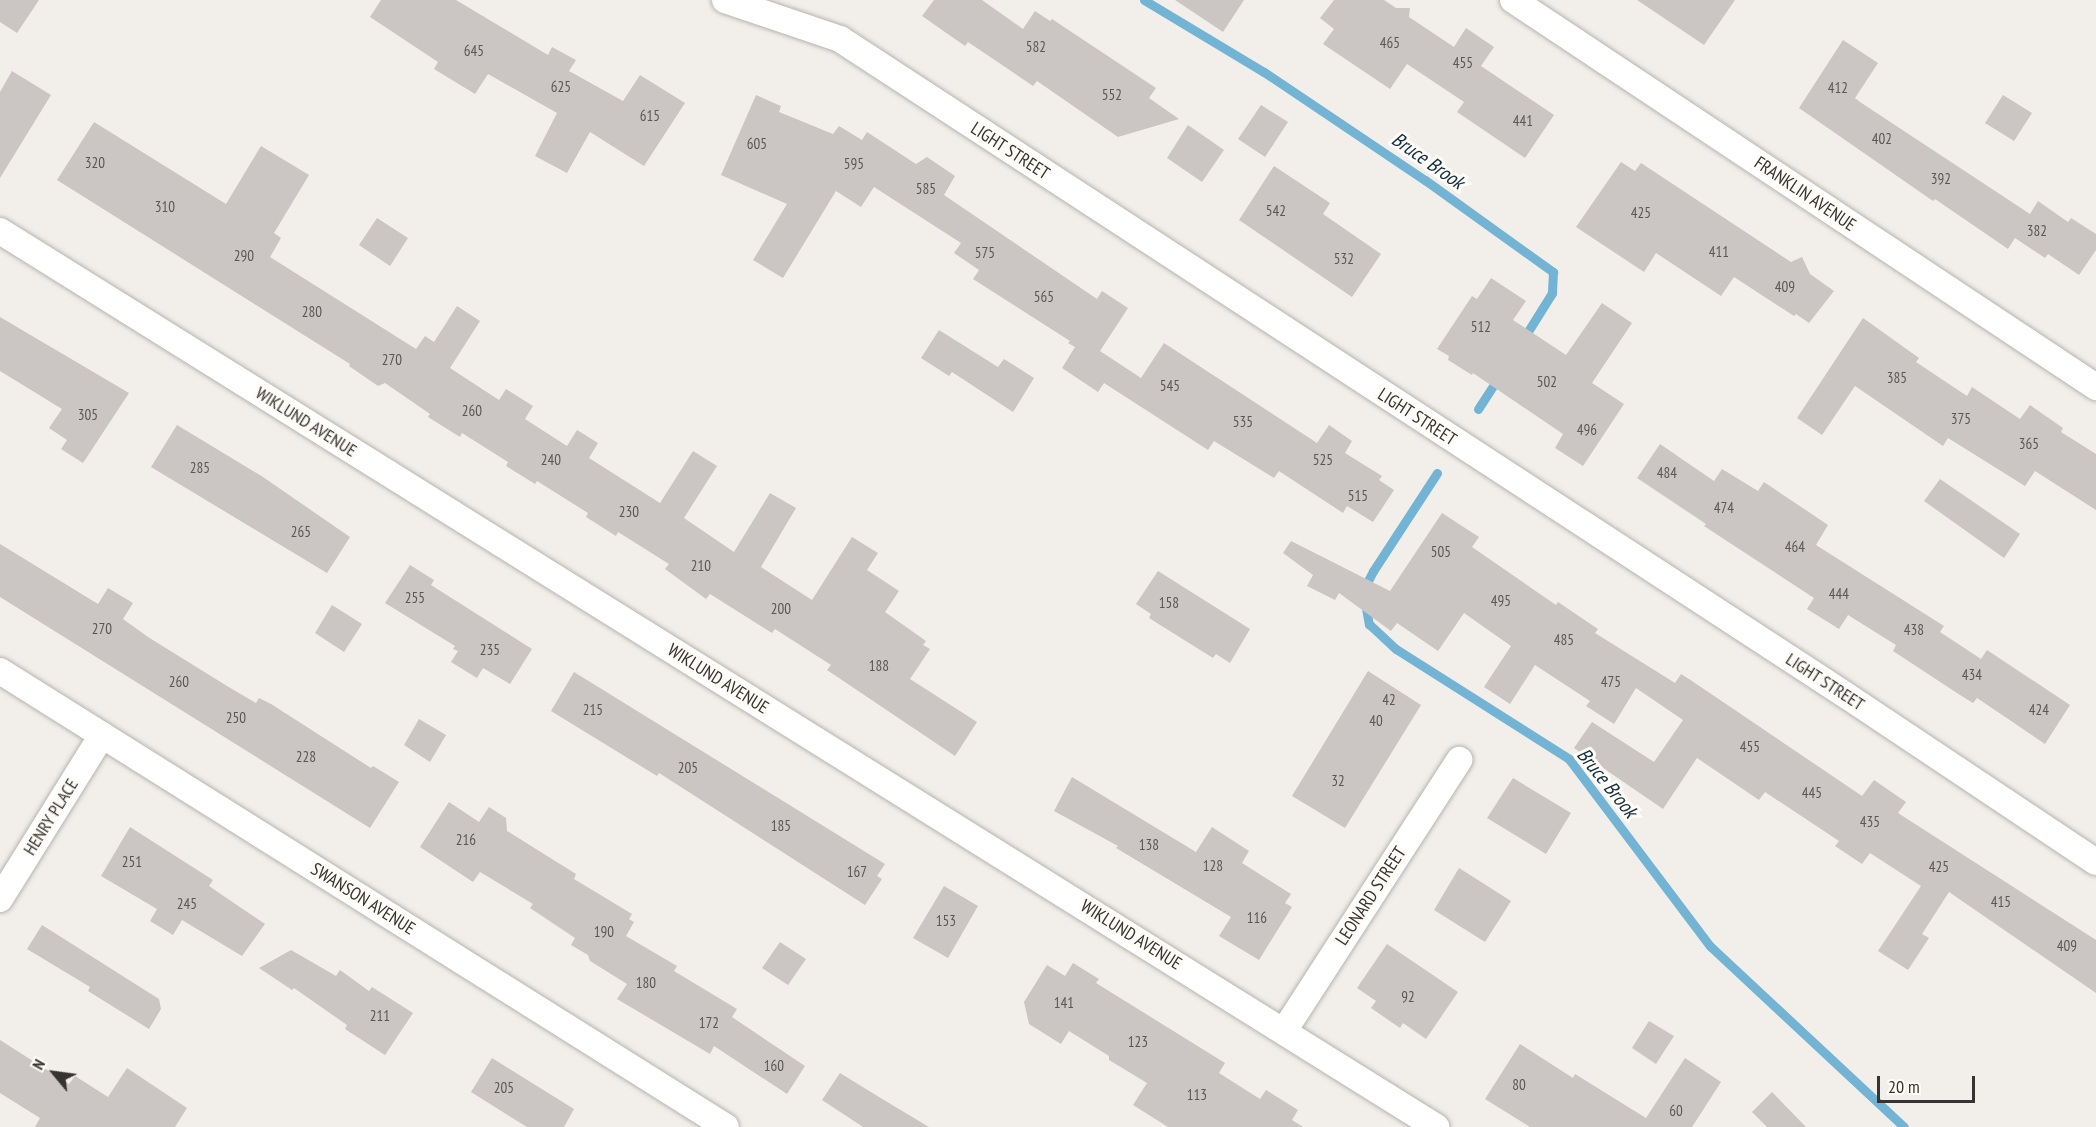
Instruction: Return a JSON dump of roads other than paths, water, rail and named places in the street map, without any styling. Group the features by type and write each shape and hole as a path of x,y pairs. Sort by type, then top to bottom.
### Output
{"street":[{"name":"LIGHT STREET","path":"725,0 840,39 1847,696 2096,862"},
{"name":"FRANKLIN AVENUE","path":"1513,0 2096,387"},
{"name":"WIKLUND AVENUE","path":"0,231 1436,1127"},
{"name":"SWANSON AVENUE","path":"0,671 726,1127"},
{"name":"HENRY PLACE","path":"0,899 102,735"},
{"name":"LEONARD STREET","path":"1284,1031 1458,760"}],"waterway":[{"name":"Bruce Brook","path":"1144,0 1264,72 1425,180 1553,272 1552,293 1522,341"},
{"name":"Bruce Brook","path":"1478,409 1499,377"},
{"name":"Bruce Brook","path":"1437,473 1373,571 1363,591 1369,624 1396,649 1569,759 1710,946 1904,1127"}]}
